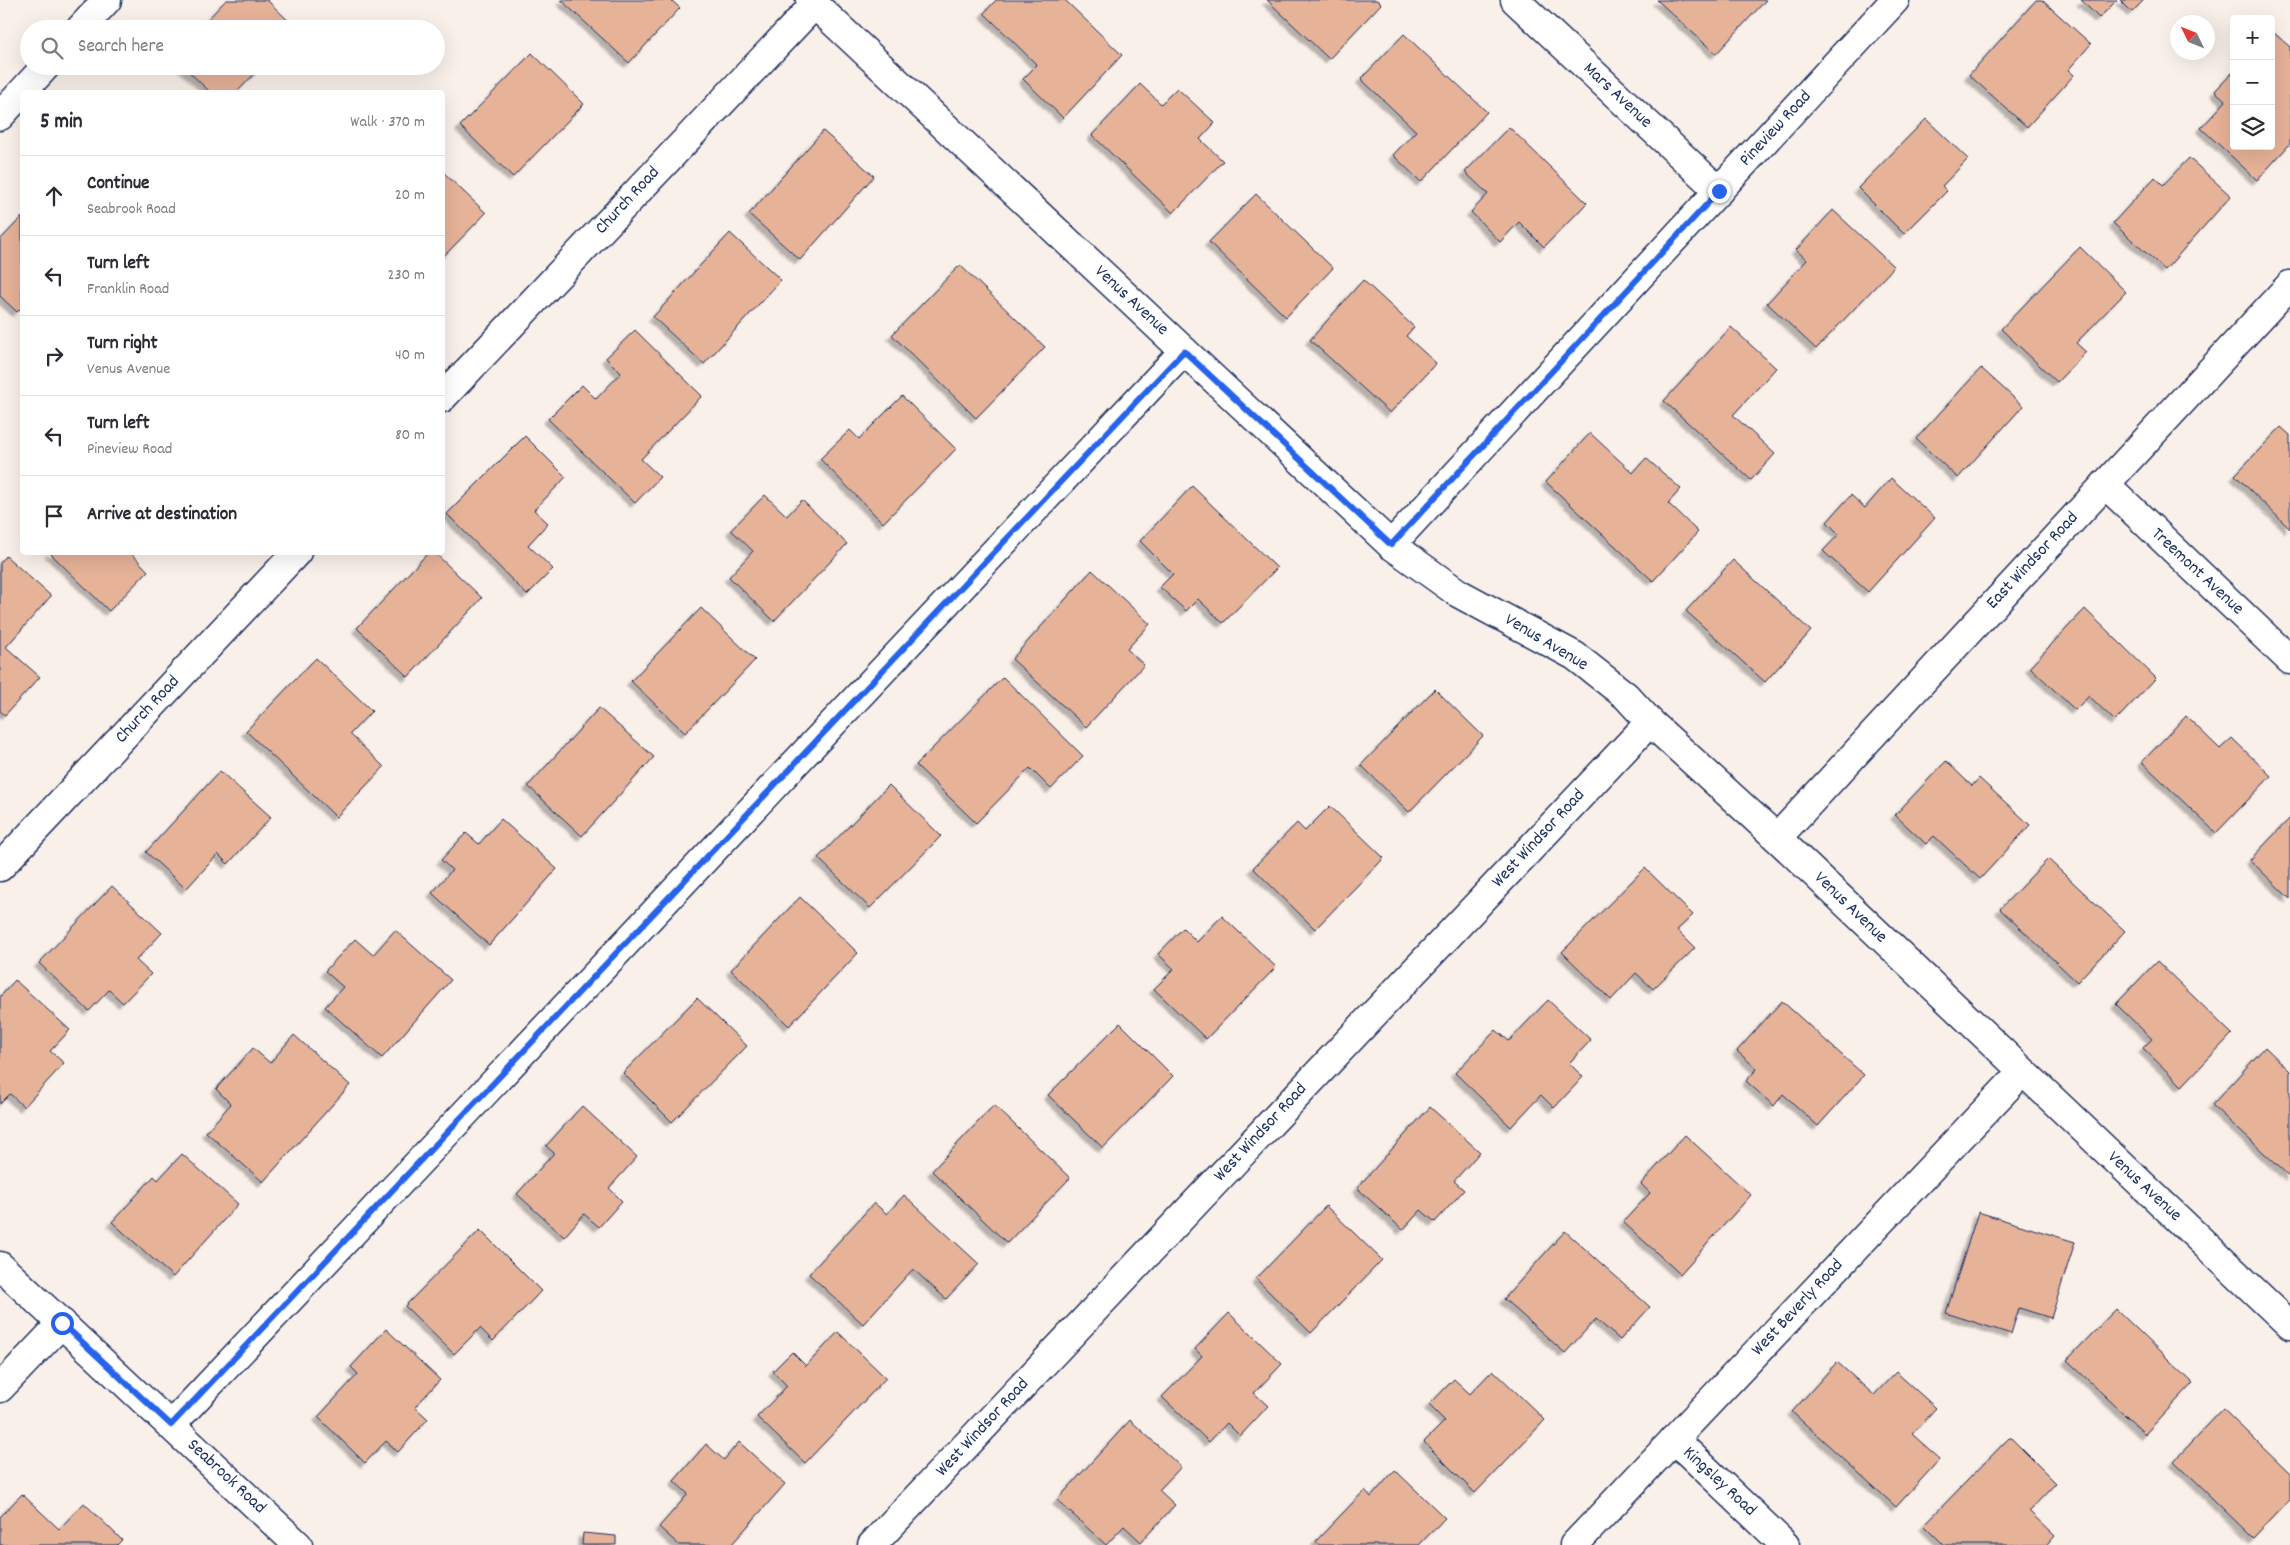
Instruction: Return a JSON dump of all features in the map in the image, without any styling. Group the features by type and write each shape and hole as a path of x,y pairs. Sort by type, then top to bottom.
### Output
{"street":[{"path":"88,20 107,0"},
{"name":"Mars Avenue","path":"1515,0 1719,191"},
{"name":"Pineview Road","path":"1391,545 1895,0"},
{"name":"Venus Avenue","path":"812,2 1391,545 1458,593 1574,656 1626,696 1650,722 1777,838 2290,1325"},
{"name":"Church Road","path":"445,395 812,2"},
{"path":"24,90 38,75"},
{"path":"0,116 20,94"},
{"name":"East Windsor Road","path":"1777,838 2290,284"},
{"path":"171,1425 1184,351"},
{"name":"Treemont Avenue","path":"2105,484 2290,660"},
{"name":"Church Road","path":"0,867 294,555"},
{"name":"West Windsor Road","path":"872,1545 1650,722"},
{"name":"West Beverly Road","path":"1574,1545 2022,1072"},
{"name":"Seabrook Road","path":"0,1266 298,1545"},
{"path":"0,1388 62,1323"},
{"name":"Kingsley Road","path":"1674,1439 1785,1545"}],"building":[{"path":"226,0 267,0 288,20 207,20"},
{"path":"561,0 671,0 680,8 629,63"},
{"path":"996,0 1065,0 1122,55 1063,118 1023,79 1037,65 984,13"},
{"path":"1267,0 1377,0 1381,4 1329,59"},
{"path":"1657,0 1766,0 1716,54"},
{"path":"2036,0 2042,0 2091,44 2068,70 2074,75 2027,127 1969,75"},
{"path":"2081,0 2117,0 2099,18"},
{"path":"2120,0 2144,0 2132,12"},
{"path":"1404,34 1487,112 1421,182 1393,155 1416,131 1361,79"},
{"path":"2275,34 2290,47 2290,144 2257,180 2201,128 2226,101 2215,91 2230,75 2230,150 2275,150"},
{"path":"532,53 584,104 513,177 460,126"},
{"path":"192,75 253,75 239,90 208,90"},
{"path":"1140,84 1161,104 1177,88 1215,123 1200,139 1223,161 1173,213 1092,135"},
{"path":"1926,119 1968,159 1942,186 1947,191 1904,234 1858,188"},
{"path":"1509,127 1587,203 1544,247 1519,222 1500,242 1471,212 1488,194 1465,172"},
{"path":"823,131 874,176 800,260 749,214"},
{"path":"2189,158 2231,196 2165,270 2113,223 2155,177 2163,185"},
{"path":"445,174 486,213 445,255"},
{"path":"1256,194 1333,268 1286,317 1209,242"},
{"path":"1833,210 1894,267 1816,349 1767,303 1807,260 1796,250"},
{"path":"20,219 20,309 17,312 0,296 0,240"},
{"path":"730,233 781,280 704,364 653,317"},
{"path":"2080,247 2126,292 2076,343 2086,352 2057,382 2001,329"},
{"path":"960,265 1045,347 976,418 892,335"},
{"path":"1363,280 1414,327 1406,336 1436,363 1390,413 1310,340"},
{"path":"1731,327 1776,368 1733,415 1775,454 1751,480 1664,401"},
{"path":"635,330 702,396 641,459 660,477 635,503 548,419 582,385 596,399 621,373 606,358"},
{"path":"1981,368 2023,406 1958,478 1916,439"},
{"path":"902,396 956,449 883,523 820,459 850,430 859,439"},
{"path":"2281,427 2290,435 2290,529 2235,475"},
{"path":"1590,433 1633,473 1646,458 1681,489 1668,503 1698,532 1653,581 1546,482"},
{"path":"525,436 566,477 534,510 548,523 528,545 553,569 527,595 447,514"},
{"path":"1891,478 1935,518 1868,592 1823,551 1839,534 1827,522 1851,495 1865,508"},
{"path":"1192,486 1277,568 1223,623 1198,599 1186,611 1160,587 1173,574 1140,541"},
{"path":"765,495 787,516 802,500 847,544 774,621 729,577 753,551 731,530"},
{"path":"52,555 133,555 148,571 109,611"},
{"path":"426,555 437,555 482,598 408,677 357,628"},
{"path":"6,556 51,596 6,647 40,677 5,715 0,711 0,563"},
{"path":"1733,560 1811,631 1765,682 1686,611"},
{"path":"1092,570 1150,624 1127,649 1144,665 1086,727 1012,659"},
{"path":"701,608 755,660 685,733 631,681"},
{"path":"2085,609 2156,678 2115,721 2089,696 2075,710 2030,667"},
{"path":"316,658 372,711 350,734 384,767 336,817 246,731"},
{"path":"1003,677 1083,756 1051,789 1030,768 976,823 916,765"},
{"path":"1435,689 1483,736 1409,812 1361,765"},
{"path":"599,708 654,757 582,836 528,786"},
{"path":"2186,716 2220,749 2232,738 2271,776 2216,833 2142,762"},
{"path":"1946,761 1972,786 1979,778 2030,825 1980,879 1934,836 1926,844 1895,815"},
{"path":"220,771 271,817 228,864 218,854 186,889 146,852"},
{"path":"889,785 941,836 870,908 818,858"},
{"path":"1330,806 1384,858 1315,929 1253,868 1297,823 1305,831"},
{"path":"2290,818 2290,899 2250,860"},
{"path":"501,819 557,869 489,945 432,893 452,870 441,860 466,833 479,844"},
{"path":"2048,859 2125,931 2077,982 2000,909"},
{"path":"1645,868 1693,915 1677,930 1695,948 1653,989 1636,973 1611,1000 1562,952"},
{"path":"112,886 162,933 136,960 151,974 123,1003 109,990 89,1011 39,963"},
{"path":"800,897 858,953 789,1026 731,970"},
{"path":"1222,916 1276,967 1206,1039 1154,989 1174,969 1158,954 1183,928 1197,942"},
{"path":"395,930 451,980 382,1058 325,1007 343,987 325,971 355,939 373,955"},
{"path":"2157,961 2232,1034 2182,1086 2143,1048 2152,1039 2116,1004"},
{"path":"15,980 70,1030 50,1051 64,1063 24,1107 10,1094 0,1104 0,997"},
{"path":"697,998 747,1046 672,1122 623,1073"},
{"path":"1548,1000 1591,1040 1569,1063 1583,1077 1554,1108 1541,1095 1511,1127 1455,1073 1496,1030 1509,1041"},
{"path":"1782,1001 1864,1075 1818,1126 1783,1094 1774,1106 1746,1081 1757,1069 1737,1051"},
{"path":"1120,1023 1173,1076 1103,1148 1048,1095"},
{"path":"294,1035 350,1085 263,1182 206,1132 231,1104 216,1089 253,1048 270,1063"},
{"path":"2265,1047 2290,1071 2290,1177 2212,1105"},
{"path":"994,1105 1070,1178 1007,1243 932,1171"},
{"path":"582,1106 637,1157 609,1188 622,1201 599,1227 584,1214 564,1237 517,1194 554,1153 546,1146"},
{"path":"1430,1107 1480,1152 1454,1181 1464,1190 1435,1222 1421,1210 1403,1230 1357,1188"},
{"path":"1685,1135 1751,1195 1680,1274 1623,1222 1650,1193 1641,1184"},
{"path":"182,1154 238,1204 173,1277 112,1222 154,1176 158,1180"},
{"path":"904,1195 979,1264 946,1299 913,1269 863,1324 809,1274 874,1203 887,1214"},
{"path":"1326,1206 1382,1260 1311,1333 1256,1279"},
{"path":"1978,1212 2075,1242 2051,1318 2019,1308 2011,1334 1946,1313"},
{"path":"480,1230 541,1291 493,1341 480,1328 454,1354 405,1306"},
{"path":"1565,1231 1650,1307 1620,1340 1596,1319 1565,1353 1504,1299"},
{"path":"2116,1309 2193,1383 2145,1434 2067,1360"},
{"path":"1229,1313 1282,1364 1254,1393 1268,1406 1240,1436 1227,1423 1209,1442 1162,1397 1202,1356 1195,1349"},
{"path":"386,1329 440,1380 415,1407 428,1419 398,1452 386,1441 365,1463 318,1417 358,1374 351,1367"},
{"path":"838,1332 886,1378 805,1463 757,1417 787,1386 773,1371 792,1352 806,1366"},
{"path":"1837,1362 1874,1395 1896,1372 1936,1408 1912,1434 1940,1459 1896,1507 1792,1412"},
{"path":"1493,1370 1545,1420 1475,1493 1424,1442 1445,1421 1429,1405 1454,1379 1470,1394"},
{"path":"2223,1409 2290,1474 2290,1499 2253,1538 2174,1461"},
{"path":"1130,1420 1181,1467 1159,1490 1175,1505 1141,1542 1124,1526 1106,1545 1057,1500"},
{"path":"2010,1437 2056,1483 2029,1511 2055,1536 2047,1545 1944,1545 1924,1525"},
{"path":"739,1442 785,1484 731,1545 679,1545 659,1527 688,1494 674,1481 706,1444 724,1460"},
{"path":"1395,1470 1445,1518 1419,1545 1319,1545 1316,1541 1365,1490 1371,1497"},
{"path":"22,1494 59,1529 84,1503 122,1540 117,1545 0,1545 0,1517"},
{"path":"583,1533 616,1536 616,1545 582,1545"}],"route":[{"path":"62,1323 171,1425 1184,351 1391,545 1719,191"}]}
